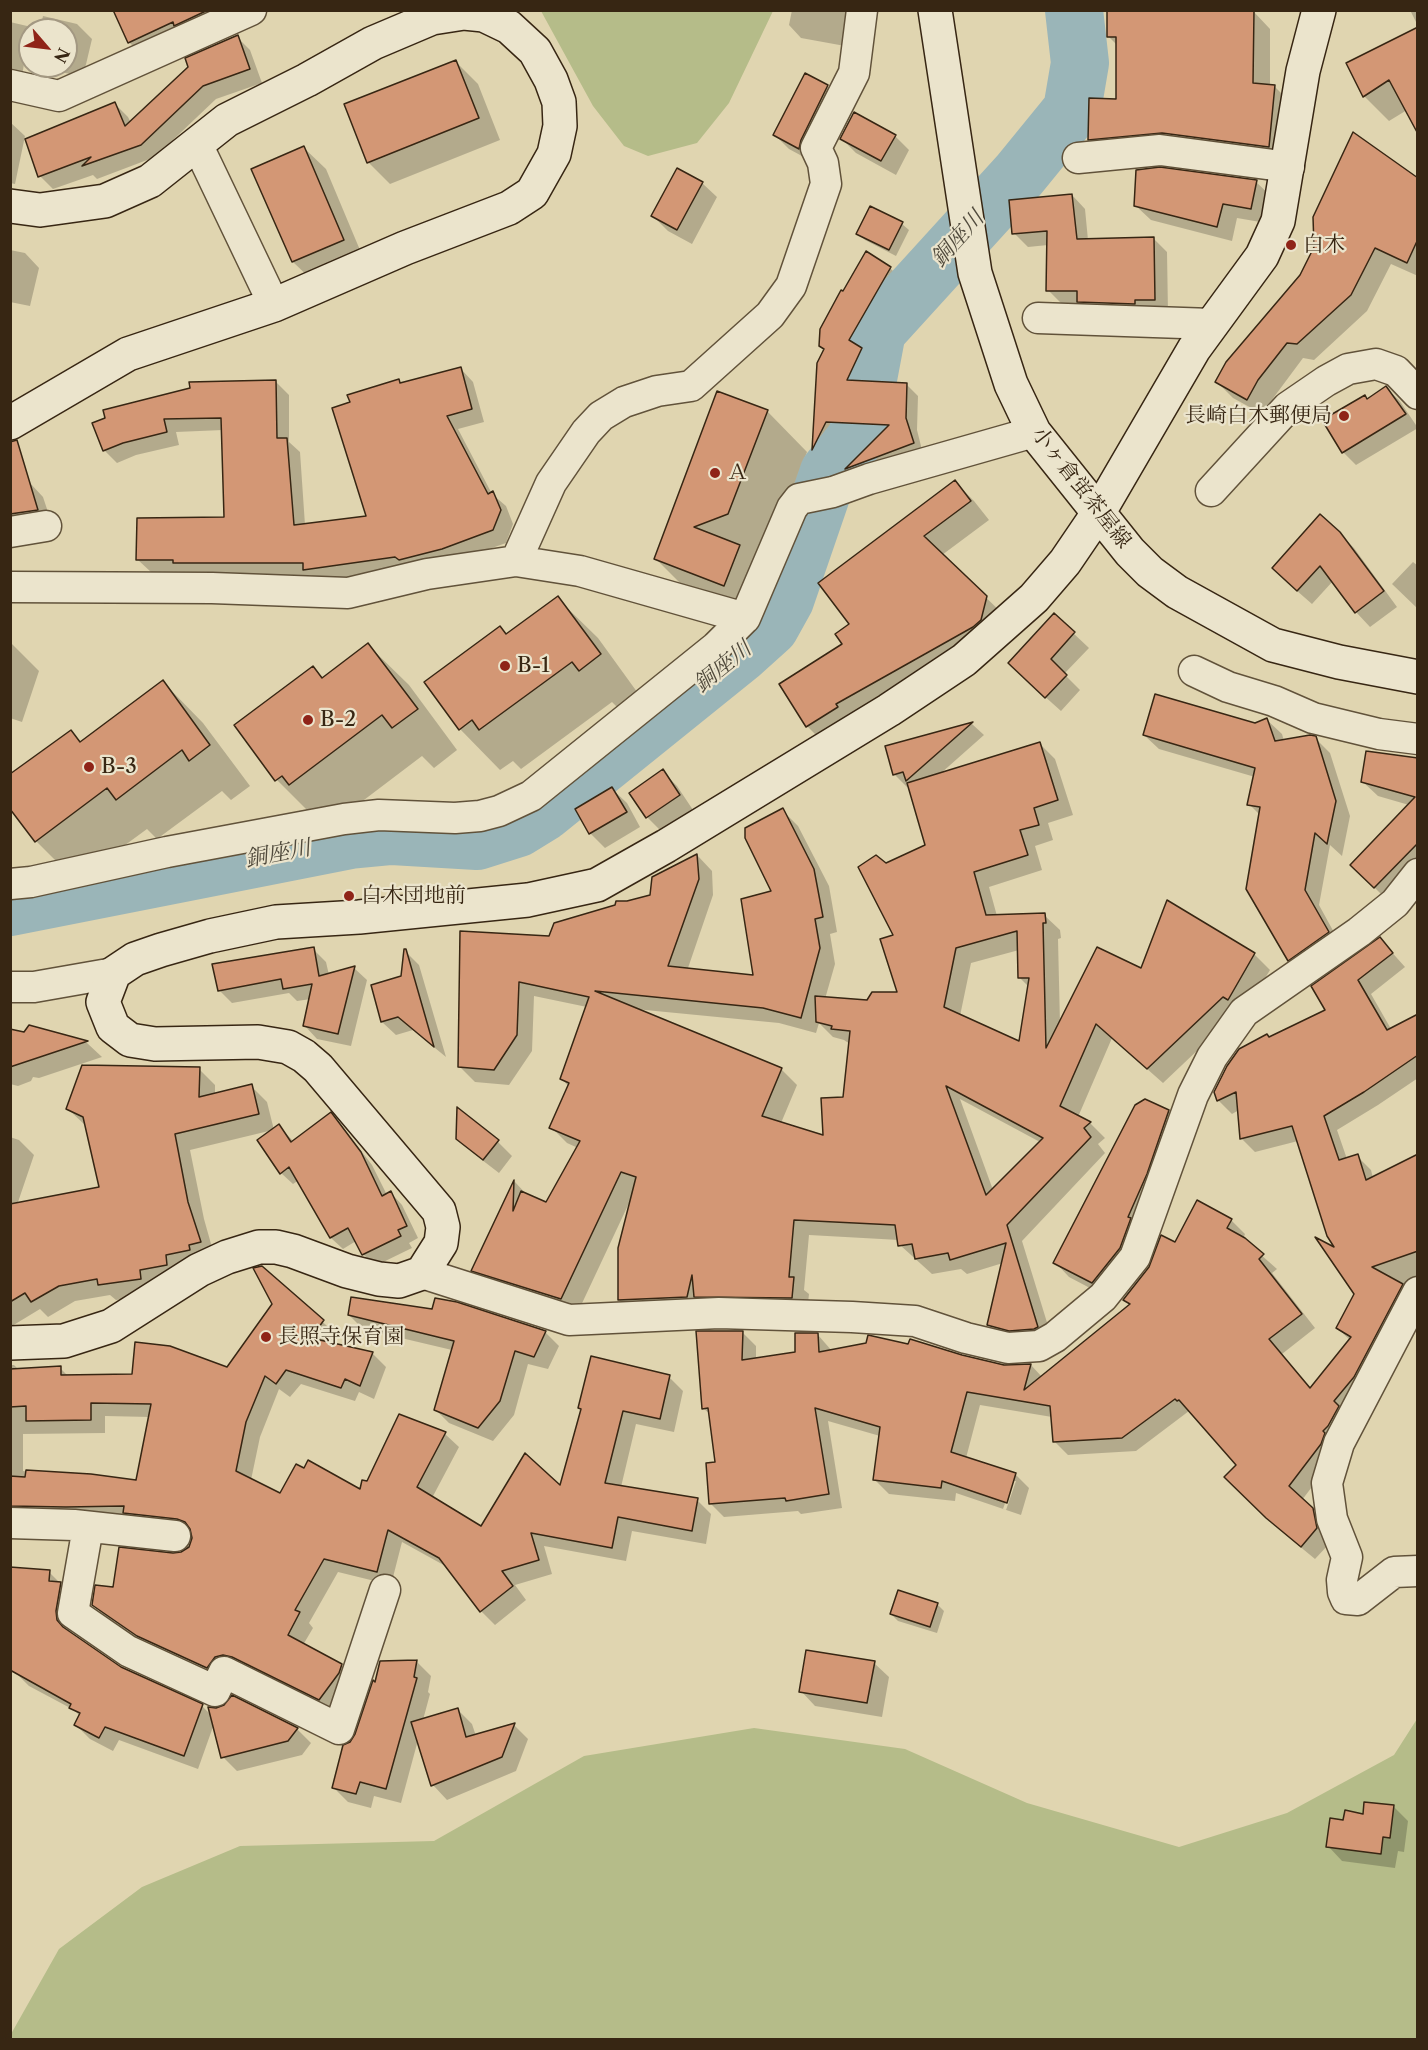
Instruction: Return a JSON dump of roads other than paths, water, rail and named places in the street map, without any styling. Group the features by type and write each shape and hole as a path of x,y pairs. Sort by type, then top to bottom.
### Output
{"street":[{"path":"10,85 59,96 251,10"},
{"path":"516,561 551,483 586,432 601,416 635,398 657,391 691,386 770,315 790,286 826,184 816,148 854,73 862,10"},
{"name":"小ヶ倉蛍茶屋線","path":"935,10 975,273 1011,384 1034,432 1130,552 1150,572 1177,592 1273,645 1339,662 1418,677"},
{"path":"10,987 34,987 114,973 135,959 162,950 210,936 276,922 359,918 528,900 597,885 666,846 889,710 964,660 1034,598 1065,562 1099,512 1194,349 1262,256 1278,221 1289,167 1303,71 1319,10"},
{"path":"10,206 40,210 105,201 150,181 227,120 307,80 373,43 432,18 464,13 484,15 509,27 535,51 551,80 559,102 560,126 554,154 532,193 509,208 405,248 274,306 128,354 10,423"},
{"path":"197,144 274,306"},
{"path":"1078,158 1160,150 1289,167"},
{"path":"1038,318 1212,324"},
{"path":"1211,491 1288,408 1326,381 1348,369 1376,364 1396,371 1418,394"},
{"path":"10,884 31,882 167,852 344,819 378,815 455,818 480,816 499,811 531,796 716,647 745,618 792,508 799,499 833,492 869,479 1034,432"},
{"path":"10,532 46,526"},
{"path":"10,587 212,588 348,593 427,574 516,561 580,571 745,618"},
{"path":"1194,671 1228,687 1274,701 1313,717 1379,734 1418,739"},
{"path":"10,1343 64,1341 111,1326 199,1270 259,1247 276,1247 347,1271 379,1279 399,1281 422,1273 569,1320 719,1313 852,1317 915,1321 966,1338 1008,1348 1039,1346 1062,1332 1103,1297 1135,1257 1193,1095 1212,1057 1244,1012 1368,925 1395,903 1418,873"},
{"path":"114,973 103,1002 112,1027 130,1040 155,1044 258,1042 288,1047 304,1056 318,1068 439,1211 443,1227 441,1243 422,1273"},
{"path":"1418,1292 1339,1443 1327,1483 1332,1520 1347,1557 1342,1580 1346,1599 1358,1600 1394,1572 1418,1571"},
{"path":"10,1523 88,1527 175,1536"},
{"path":"88,1527 73,1614 128,1651 215,1691 224,1672 339,1729 385,1590"}],"waterway":[{"name":"銅座川","path":"10,907 350,840 392,836 477,841 518,828 544,812 740,654 770,627 785,600 829,472 857,437 877,331 1019,175 1072,110 1080,63 1074,10"}],"place":[{"name":"白木","path":"1291,245"},
{"name":"長崎白木郵便局","path":"1344,416"},
{"name":"Ａ","path":"715,473"},
{"name":"B-1","path":"505,666"},
{"name":"B-2","path":"308,720"},
{"name":"B-3","path":"89,767"},
{"name":"白木団地前","path":"349,896"},
{"name":"長照寺保育園","path":"266,1337"}]}
